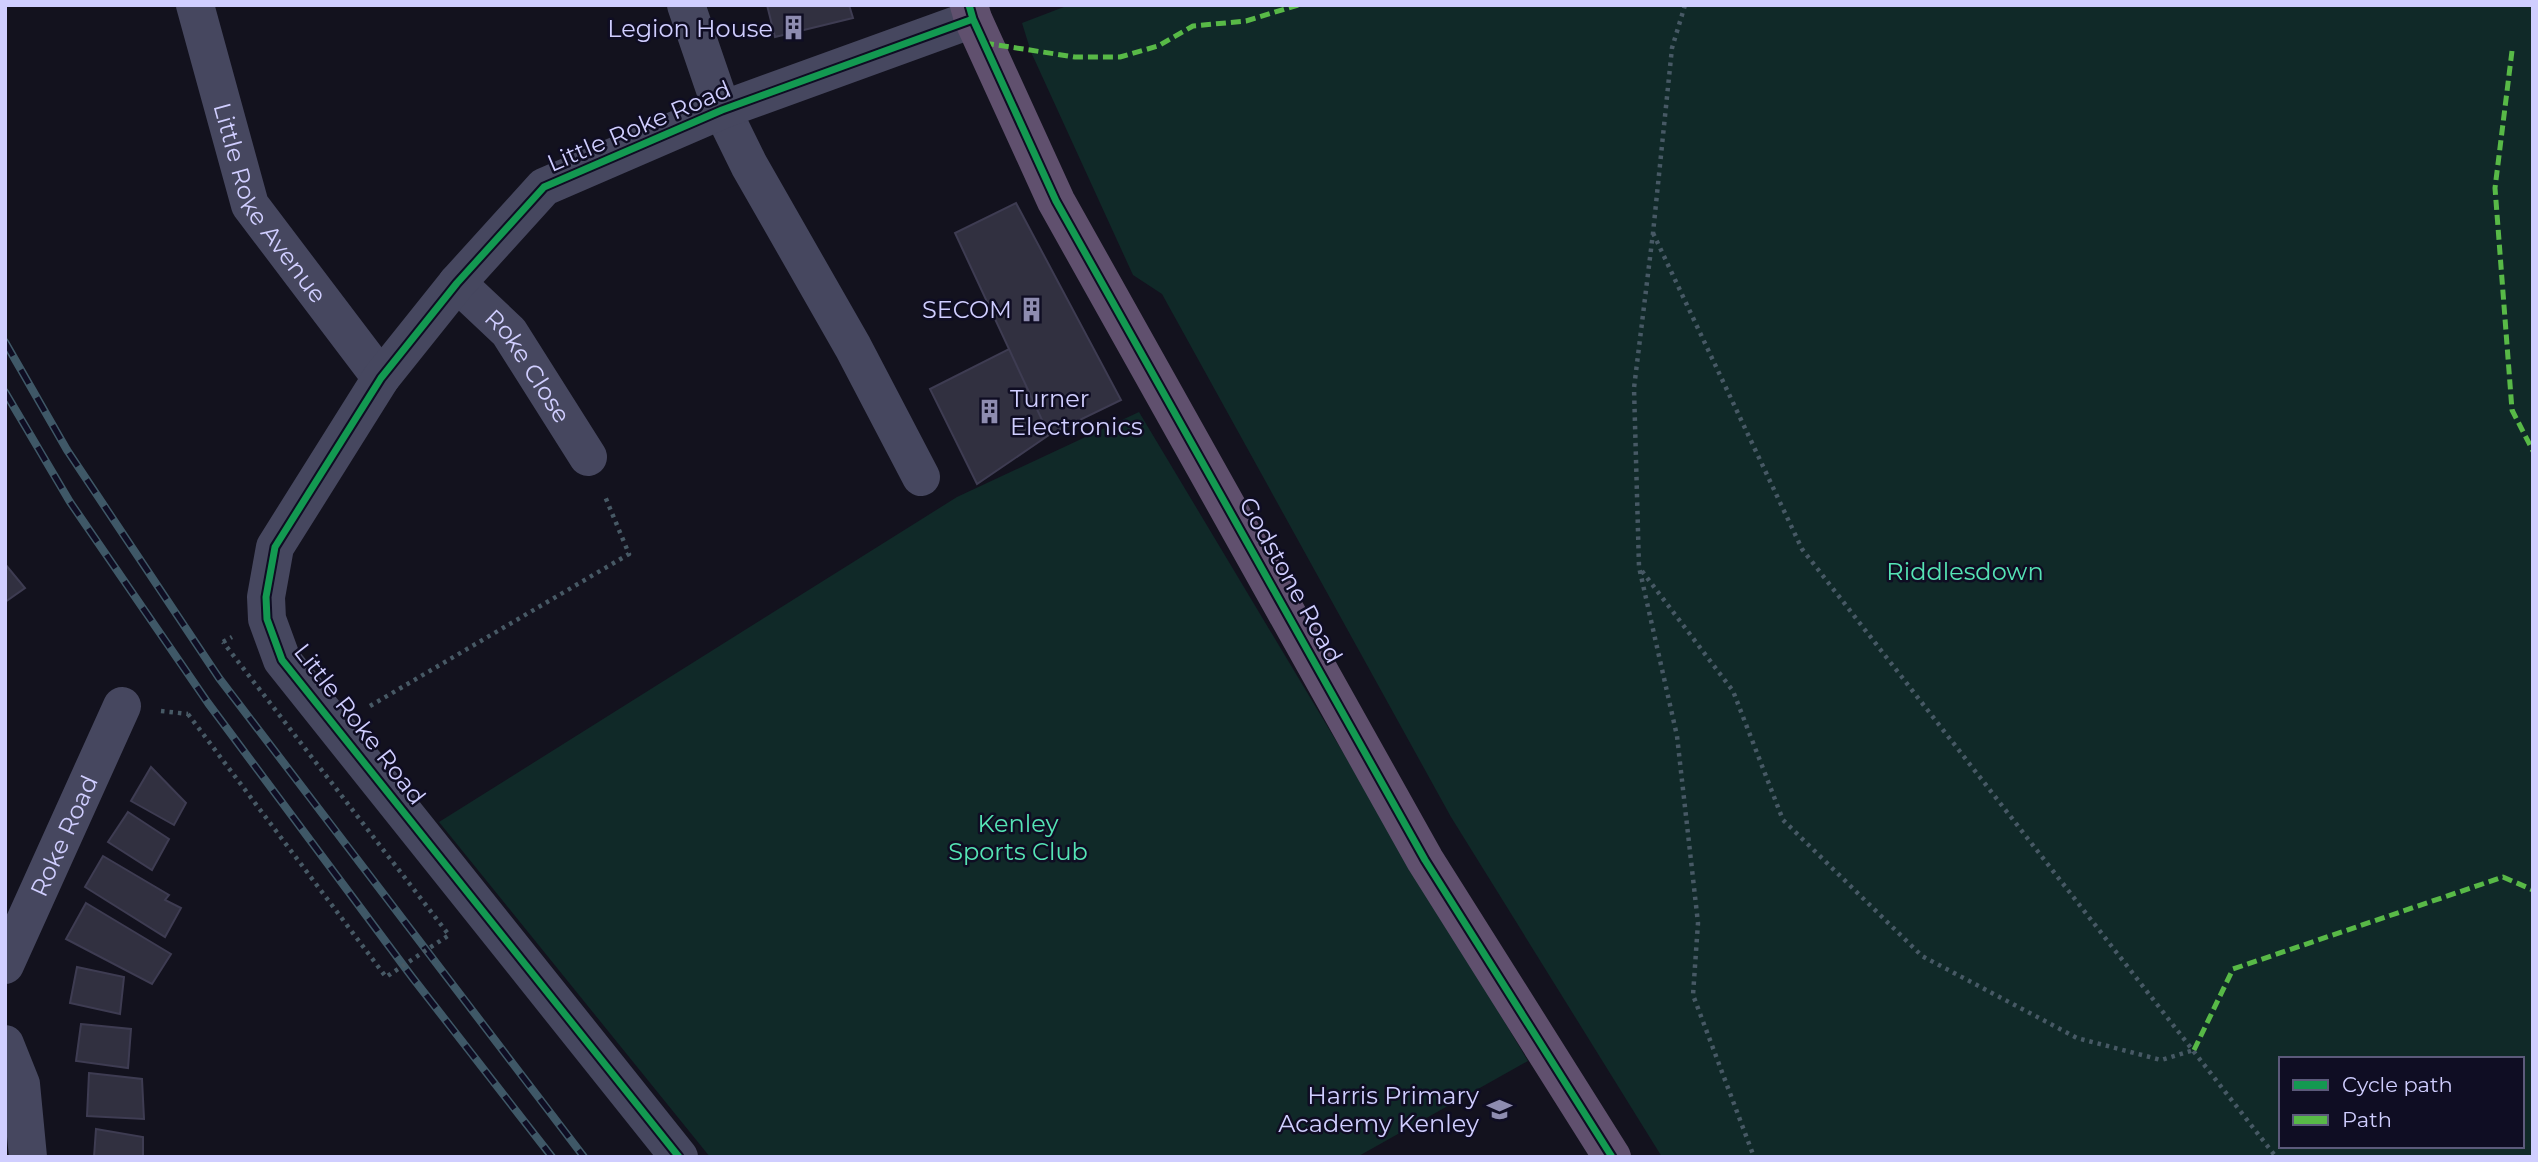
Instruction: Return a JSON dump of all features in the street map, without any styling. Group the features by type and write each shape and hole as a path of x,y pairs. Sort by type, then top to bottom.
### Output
{"highway":[{"name":"Godstone Road","path":"971,12 1056,201 1425,860 1612,1157"}],"street":[{"name":"Little Roke Avenue","path":"195,5 250,205 381,379"},
{"path":"686,5 722,110 749,165 853,347 921,477"},
{"name":"Little Roke Road","path":"679,1157 282,660 267,619 266,597 275,547 381,379 457,283 544,187 722,110 971,12"},
{"name":"Roke Close","path":"457,283 509,332 588,457"},
{"name":"Roke Road","path":"5,965 122,706"},
{"path":"5,1044 21,1084 28,1157"}],"path":[{"path":"1685,5 1672,48 1634,388 1639,567 1677,736 1698,922 1692,995 1754,1157"},
{"path":"1653,233 1802,549 2276,1157"},
{"path":"391,692 629,554 588,457"},
{"path":"1639,567 1733,691 1783,820 1922,956 2077,1038 2161,1060 2194,1050"},
{"path":"188,714 386,977 449,935 223,642"}],"green space":[{"name":"Riddlesdown","path":"1069,5 2533,5 2533,1157 1662,1157 1451,817 1162,294 1133,275 1031,52 1022,23"},
{"name":"Kenley Sports Club","path":"1139,412 1528,1061 1357,1157 710,1157 439,822 957,497"}],"building":[{"name":"Legion House","path":"767,5 849,5 853,18 775,37"},
{"name":"SECOM","path":"1016,203 1121,400 1049,435 955,233"},
{"name":"Turner Electronics","path":"1009,349 1049,435 977,484 930,389"},
{"path":"5,564 25,588 5,602"},
{"path":"151,767 186,803 174,825 131,801"},
{"path":"128,812 169,839 152,870 108,842"},
{"path":"103,856 169,895 165,900 181,908 165,937 85,887"},
{"path":"86,903 171,954 152,984 66,939"},
{"path":"77,967 124,977 120,1014 70,1003"},
{"path":"81,1024 131,1029 128,1068 76,1061"},
{"path":"89,1073 142,1079 144,1119 87,1116"},
{"path":"96,1129 143,1137 143,1157 94,1157"}],"railway":[{"path":"5,342 67,450 219,678 584,1157"},
{"path":"5,392 70,502 208,703 412,977 552,1157"}],"marked path":[{"path":"984,43 1075,57 1120,57 1158,46 1193,26 1246,21 1298,5"},
{"path":"2512,51 2495,188 2512,410 2533,451"},
{"path":"2194,1050 2233,969 2503,877 2533,890"}],"cycle path":[{"path":"969,5 1056,201 1425,860 1612,1157"},
{"path":"679,1157 282,660 267,619 266,597 275,547 381,378 457,283 544,187 722,110 973,19"}],"place":[{"name":"Legion House","path":"793,28"},
{"name":"SECOM","path":"1032,309"},
{"name":"Turner Electronics","path":"990,412"},
{"name":"Harris Primary Academy Kenley","path":"1499,1109"}]}
